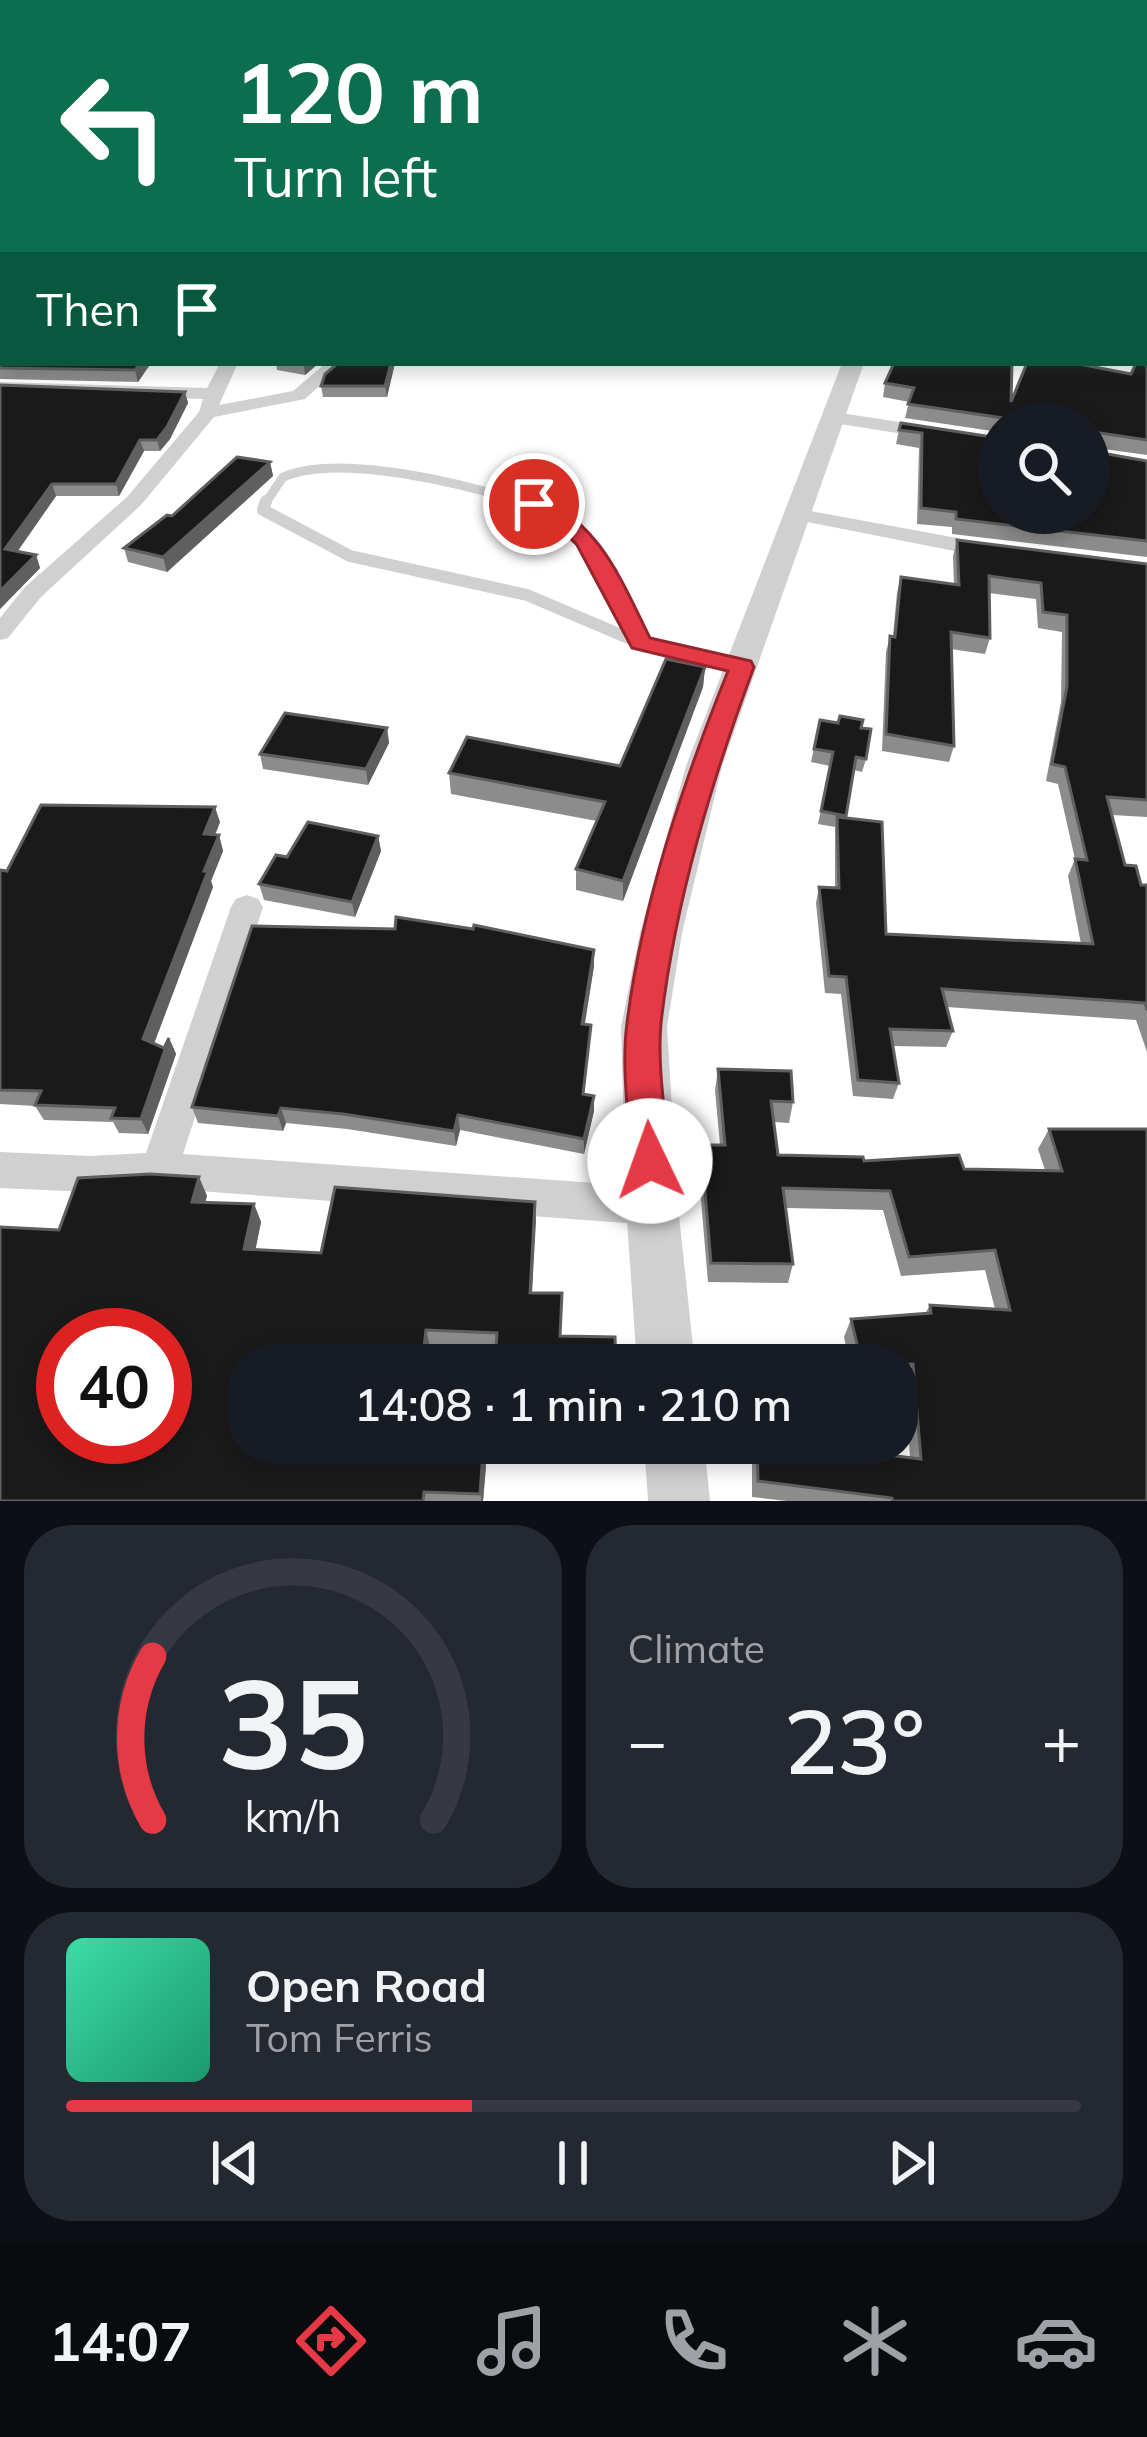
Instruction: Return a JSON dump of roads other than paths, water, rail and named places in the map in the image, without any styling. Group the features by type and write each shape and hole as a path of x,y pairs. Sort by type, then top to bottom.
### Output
{"street":[{"path":"0,633 33,592 134,501 211,404 228,366"},
{"path":"0,387 211,404 299,395 333,366"},
{"path":"664,1344 644,1027 661,933 704,766 852,366"},
{"path":"834,418 978,440"},
{"path":"794,514 911,540 1015,555"},
{"path":"159,1170 247,907"},
{"path":"0,1169 90,1174 159,1170 652,1206"},
{"path":"676,1464 679,1501"}],"lane":[{"path":"640,643 602,564 563,518 534,504 385,475 319,469 285,476 269,492 263,510 350,556 527,595 640,643 742,667"}]}
